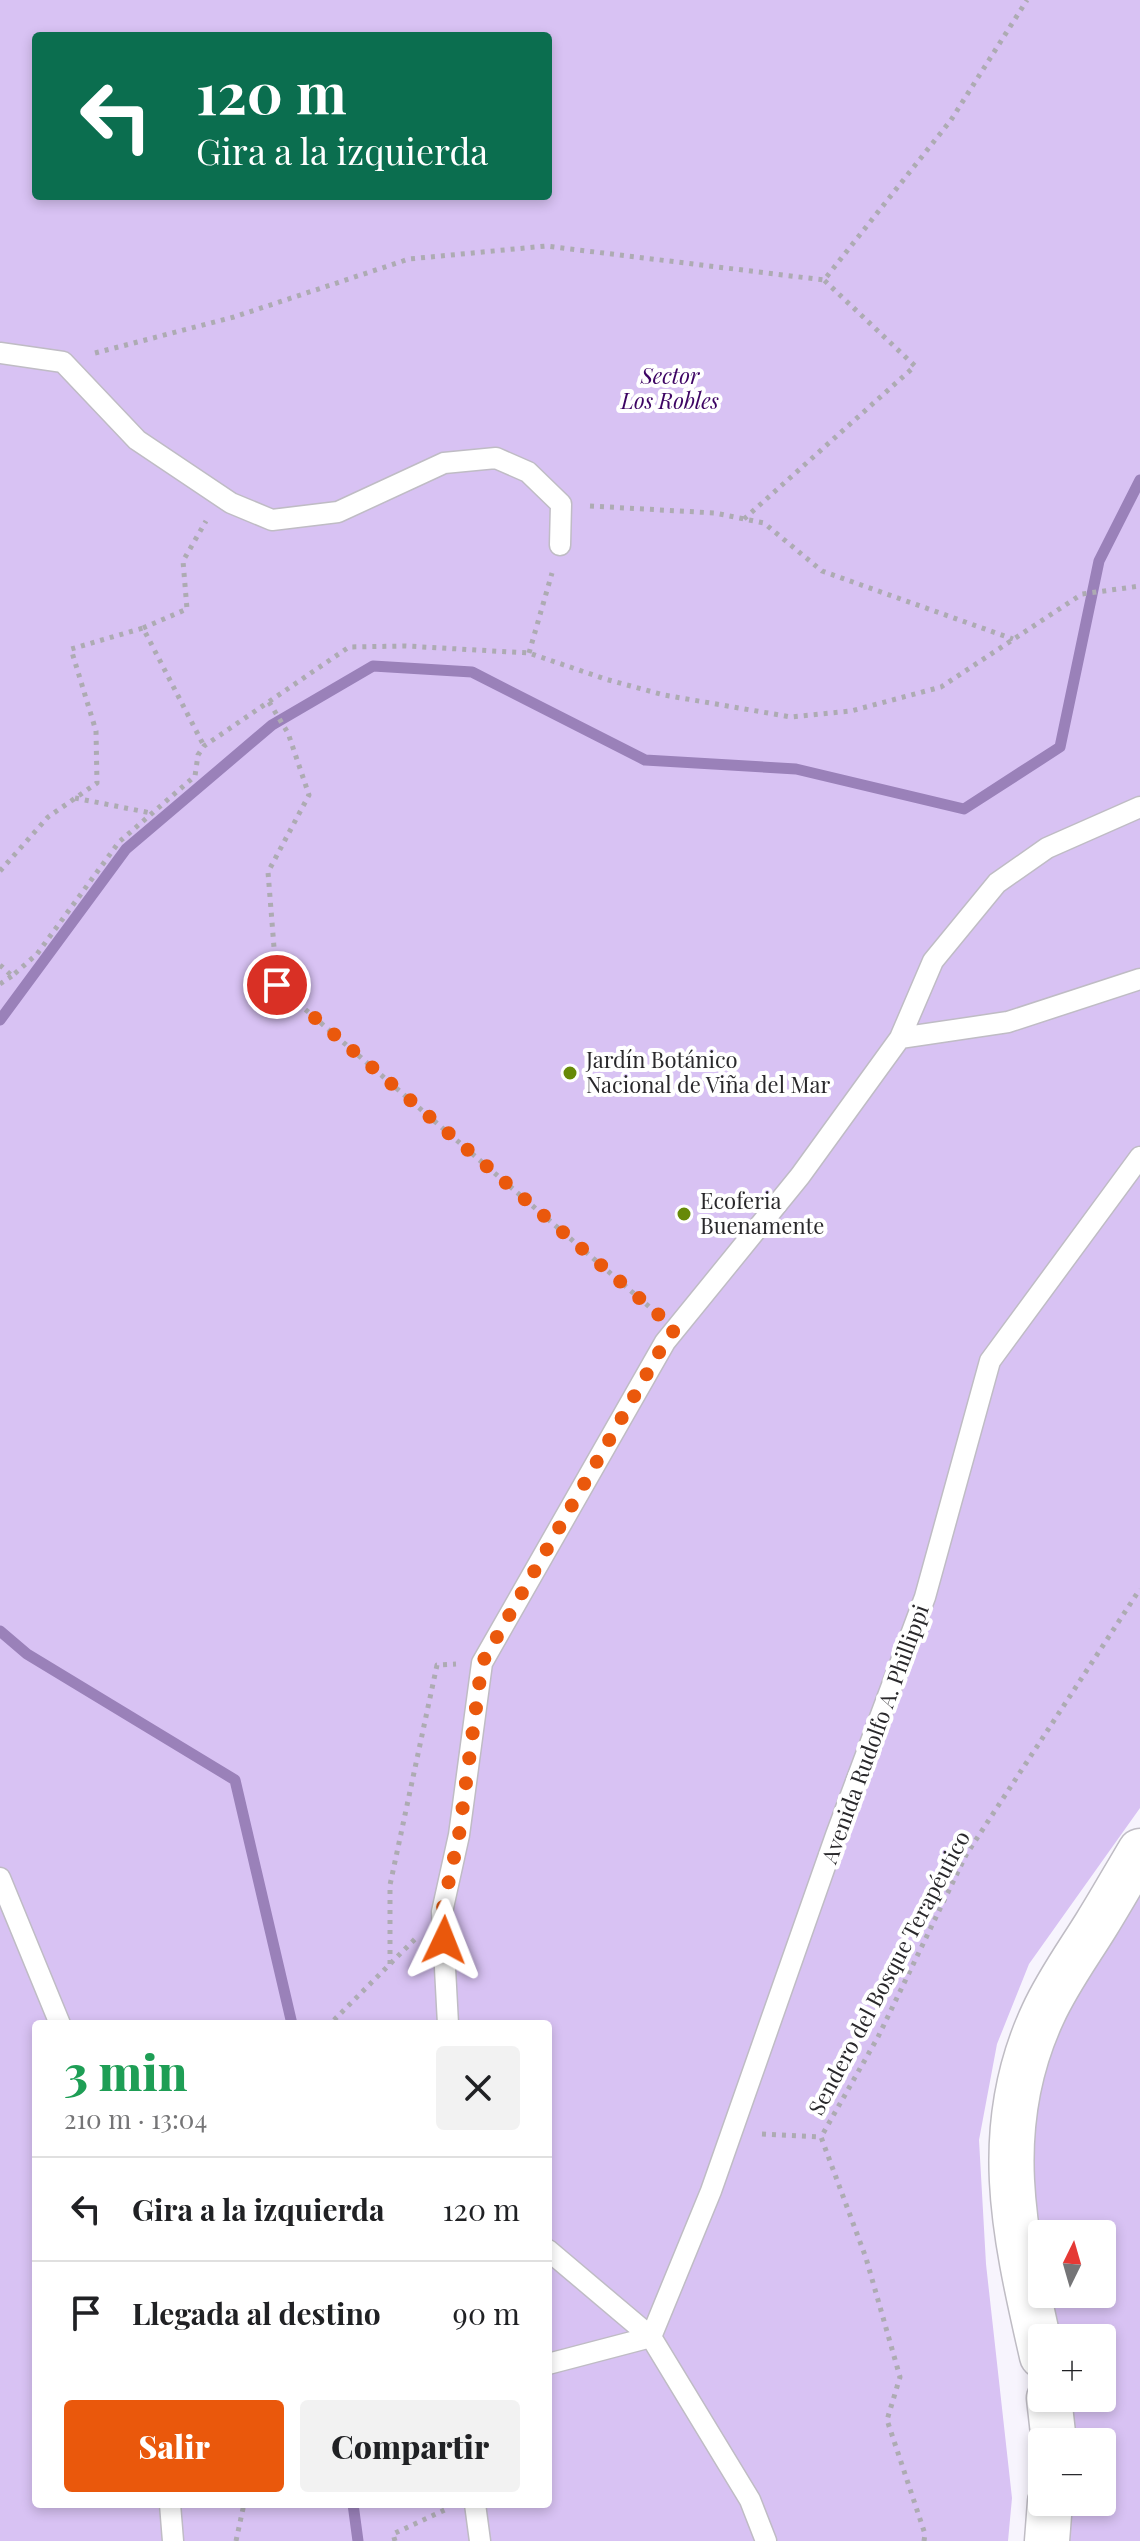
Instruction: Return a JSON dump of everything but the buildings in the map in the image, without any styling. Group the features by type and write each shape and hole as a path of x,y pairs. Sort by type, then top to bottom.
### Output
{"main road":[{"path":"1036,2324 1010,2176 1011,2130 1019,2084 1032,2040 1057,1986 1140,1851"},
{"path":"1047,2541 1049,2516"}],"lane":[{"path":"0,353 63,362 137,440 231,503 272,520 338,512 444,463 496,458 528,472 561,504 560,545"},
{"path":"448,2020 442,1912 459,1835 482,1663 665,1342 800,1176 900,1038 933,961 997,883 1047,848 1140,807"},
{"path":"900,1038 1008,1022 1140,979"},
{"name":"Avenida Rudolfo A. Phillippi","path":"651,2337 711,2191 836,1835 925,1597 990,1361 1140,1157"},
{"path":"0,1878 58,2020"},
{"path":"552,2253 651,2337 750,2500 766,2541"},
{"path":"552,2363 651,2337"},
{"path":"170,2508 173,2541"},
{"path":"476,2508 480,2541"}],"path":[{"path":"824,280 951,120 1027,0"},
{"path":"63,362 234,317 409,259 546,246 824,280 915,366 744,520"},
{"path":"0,871 48,817 97,783 96,731 71,649 143,628 187,609 183,561 220,495"},
{"path":"561,504 715,513 764,523 822,571 1013,639"},
{"path":"529,653 560,545"},
{"path":"0,984 37,954 119,842 195,776 198,755 204,746 349,647 406,646 529,653 664,695 791,717 851,711 941,687 1082,594 1140,586"},
{"path":"143,628 204,746"},
{"path":"269,702 284,726 309,795 268,872 277,985 675,1329"},
{"path":"74,798 152,813"},
{"path":"0,965 12,976"},
{"name":"Sendero del Bosque Terapéutico","path":"924,2541 925,2534 887,2420 900,2377 866,2258 821,2137 878,2037 966,1855 1140,1589"},
{"path":"390,1964 390,1885 437,1665 482,1663"},
{"path":"334,2020 442,1912"},
{"path":"731,2133 821,2137"},
{"path":"236,2541 243,2508"},
{"path":"395,2541 393,2534 448,2508"}],"green space":[{"name":"Jardín Botánico Nacional de Viña del Mar","path":"0,0 1140,0 1140,1808 1029,1964 997,2044 979,2140 986,2264 1012,2498 1008,2541 0,2541"},
{"path":"1140,1868 1140,2541 1053,2541 1056,2516 1116,2516 1116,2428 1063,2428 1061,2412 1116,2412 1116,2324 1048,2324 1045,2308 1116,2308 1116,2220 1032,2220 1023,2161 1038,2055"}],"waterway":[{"path":"0,1020 126,849 272,725 373,666 472,672 645,760 796,769 964,809 1060,747 1099,561 1140,480"},
{"path":"0,1631 27,1654 235,1780 291,2020"},
{"path":"354,2508 358,2541"}],"place":[{"name":"Jardín Botánico Nacional de Viña del Mar","path":"570,1073"},
{"name":"Ecoferia Buenamente","path":"684,1214"}],"route":[{"path":"277,985 675,1329 482,1663 459,1835 442,1912 444,1940"}],"park label":[{"name":"Sector Los Robles","path":"670,388"}]}
